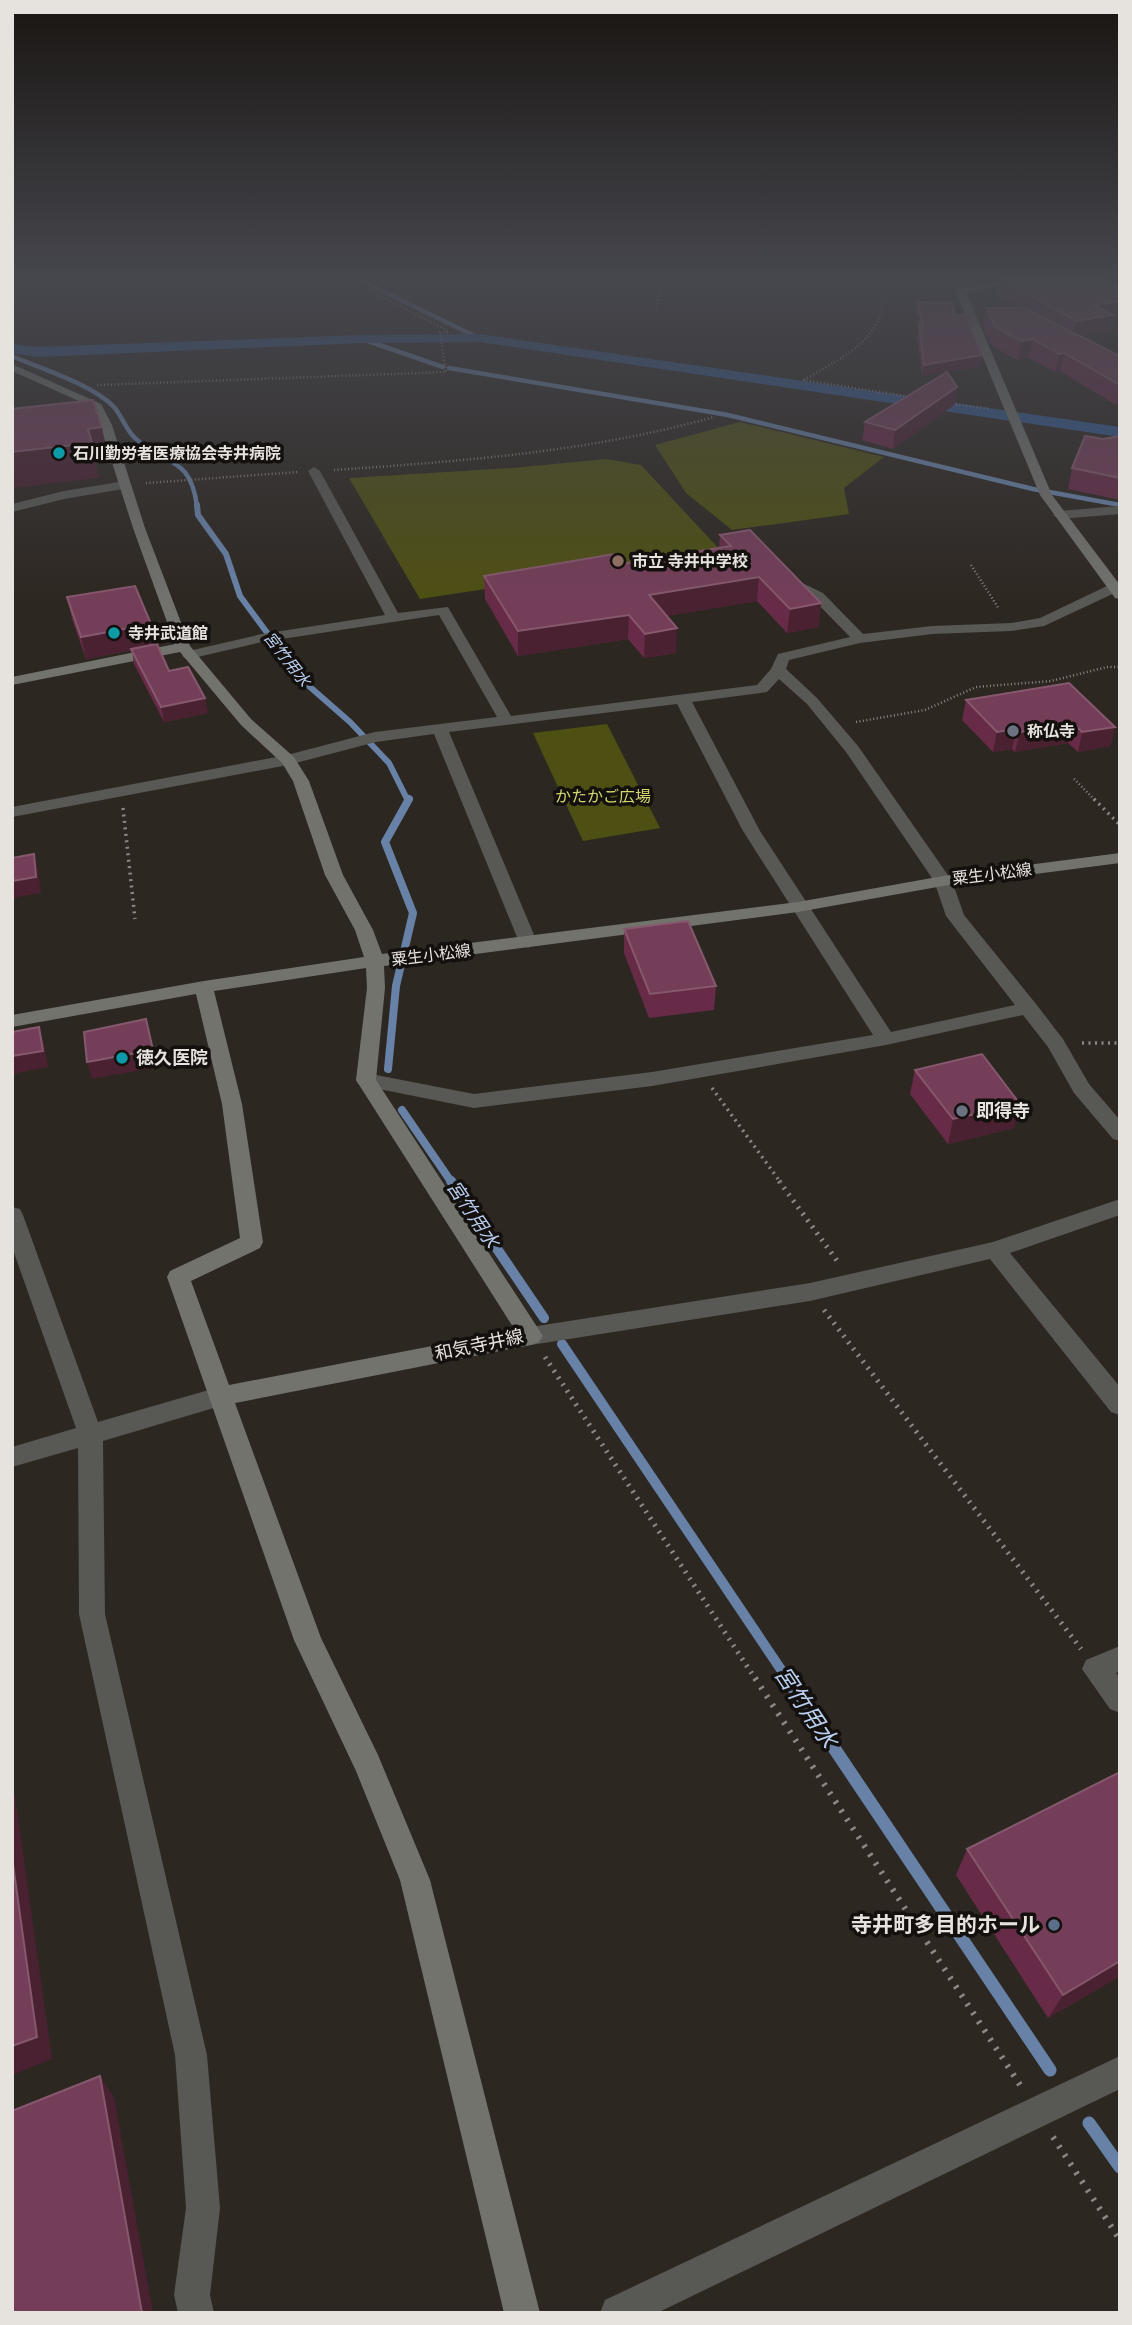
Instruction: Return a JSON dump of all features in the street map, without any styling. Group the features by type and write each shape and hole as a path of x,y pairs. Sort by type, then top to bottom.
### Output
{"main road":[{"path":"57,388 95,404"},
{"path":"1002,388 1044,491 1117,591"},
{"name":"粟生小松線","path":"95,404 106,425 125,485 186,651 246,722 288,760 301,781 334,875 383,960 798,907 943,881 1120,858"},
{"path":"12,681 186,651"},
{"path":"12,1021 204,987 383,960 376,988 366,1080"},
{"path":"204,987 232,1104 252,1242 178,1277 308,1640 368,1765 415,1880 522,2313"},
{"name":"和気寺井線","path":"219,1397 531,1336 366,1080"}],"street":[{"path":"67,407 95,404"},
{"path":"314,471 393,617"},
{"path":"12,508 64,495 125,485"},
{"path":"1059,515 1120,510"},
{"path":"775,569 784,578 818,596 860,639"},
{"path":"12,812 288,760 375,737 683,701 762,689 778,670 783,656 860,639 932,630 1011,627 1044,622 1117,591"},
{"path":"186,651 443,610 507,722"},
{"path":"778,670 812,701 852,749 943,881 955,916 1056,1044 1082,1088 1120,1134"},
{"path":"683,701 702,744 798,907 886,1039"},
{"path":"440,729 528,942"},
{"path":"366,1080 474,1101 699,1070 886,1039 1028,1008"},
{"path":"531,1336 810,1292 995,1250 1120,1207"},
{"path":"12,1215 90,1433 92,1614 191,2055 204,2208 192,2295 195,2313"},
{"path":"995,1250 1120,1405"},
{"path":"12,1457 219,1397"},
{"path":"1108,1663 1120,1700"},
{"path":"618,2313 1120,2072"}],"path":[{"path":"852,388 921,398"},
{"path":"947,402 1015,417"},
{"path":"125,485 553,451 621,442 714,417"},
{"path":"971,565 1011,627"},
{"path":"833,726 925,710 976,687 1051,681 1107,667 1120,667"},
{"path":"1074,779 1120,825"},
{"path":"122,793 135,919"},
{"path":"1056,1044 1120,1042"},
{"path":"699,1070 853,1282"},
{"path":"810,1292 1108,1663"},
{"path":"531,1336 1120,2240"}],"green space":[{"path":"740,422 884,457 844,488 849,514 732,530 686,493 655,445"},
{"path":"606,459 641,465 723,553 420,599 349,478 512,468"},
{"name":"かたかご広場","path":"607,724 660,828 583,841 533,733"}],"building":[{"path":"922,388 956,388 895,430 865,422"},
{"path":"93,400 102,427 88,429 92,443 12,452 12,409"},
{"path":"1085,436 1103,439 1120,436 1120,478 1072,468"},
{"path":"750,530 821,603 790,609 759,577 649,595 677,628 645,634 629,615 518,631 484,576 614,554 622,564 731,546 720,535"},
{"path":"135,586 151,624 81,637 67,597"},
{"path":"157,644 169,671 188,667 205,698 161,707 131,649"},
{"path":"1069,683 1115,727 1082,732 1073,723 1020,732 1016,729 997,732 966,700"},
{"path":"34,854 36,877 12,881 12,858"},
{"path":"688,921 716,986 650,994 624,929"},
{"path":"146,1019 153,1050 87,1062 84,1032"},
{"path":"39,1027 43,1051 12,1056 12,1032"},
{"path":"982,1054 1020,1104 953,1119 915,1070"},
{"name":"寺井町多目的ホール","path":"1120,1772 1120,1961 1063,1995 967,1849"},
{"path":"12,1857 37,2037 12,2046"},
{"path":"100,2076 142,2313 12,2313 12,2111"}],"waterway":[{"name":"宮竹用水","path":"86,388 114,407 135,438 182,469 194,489 197,506"},
{"path":"565,388 728,415 1033,489 1120,505"},
{"name":"宮竹用水","path":"817,388 1120,432"},
{"name":"宮竹用水","path":"197,505 198,515 226,554 240,596 302,680 350,722 389,763 408,801"},
{"name":"宮竹用水","path":"388,1069 396,986 413,913 385,842 408,801"},
{"name":"宮竹用水","path":"402,1110 452,1183"},
{"name":"宮竹用水","path":"451,1181 544,1318"},
{"name":"宮竹用水","path":"562,1344 788,1680"},
{"name":"宮竹用水","path":"787,1678 1050,2070"},
{"name":"宮竹用水","path":"1089,2123 1120,2167"}],"place":[{"name":"石川勤労者医療協会寺井病院","path":"59,453"},
{"name":"市立 寺井中学校","path":"618,561"},
{"name":"寺井武道館","path":"114,633"},
{"name":"称仏寺","path":"1013,731"},
{"name":"徳久医院","path":"122,1058"},
{"name":"即得寺","path":"962,1111"},
{"name":"寺井町多目的ホール","path":"1054,1925"}]}
